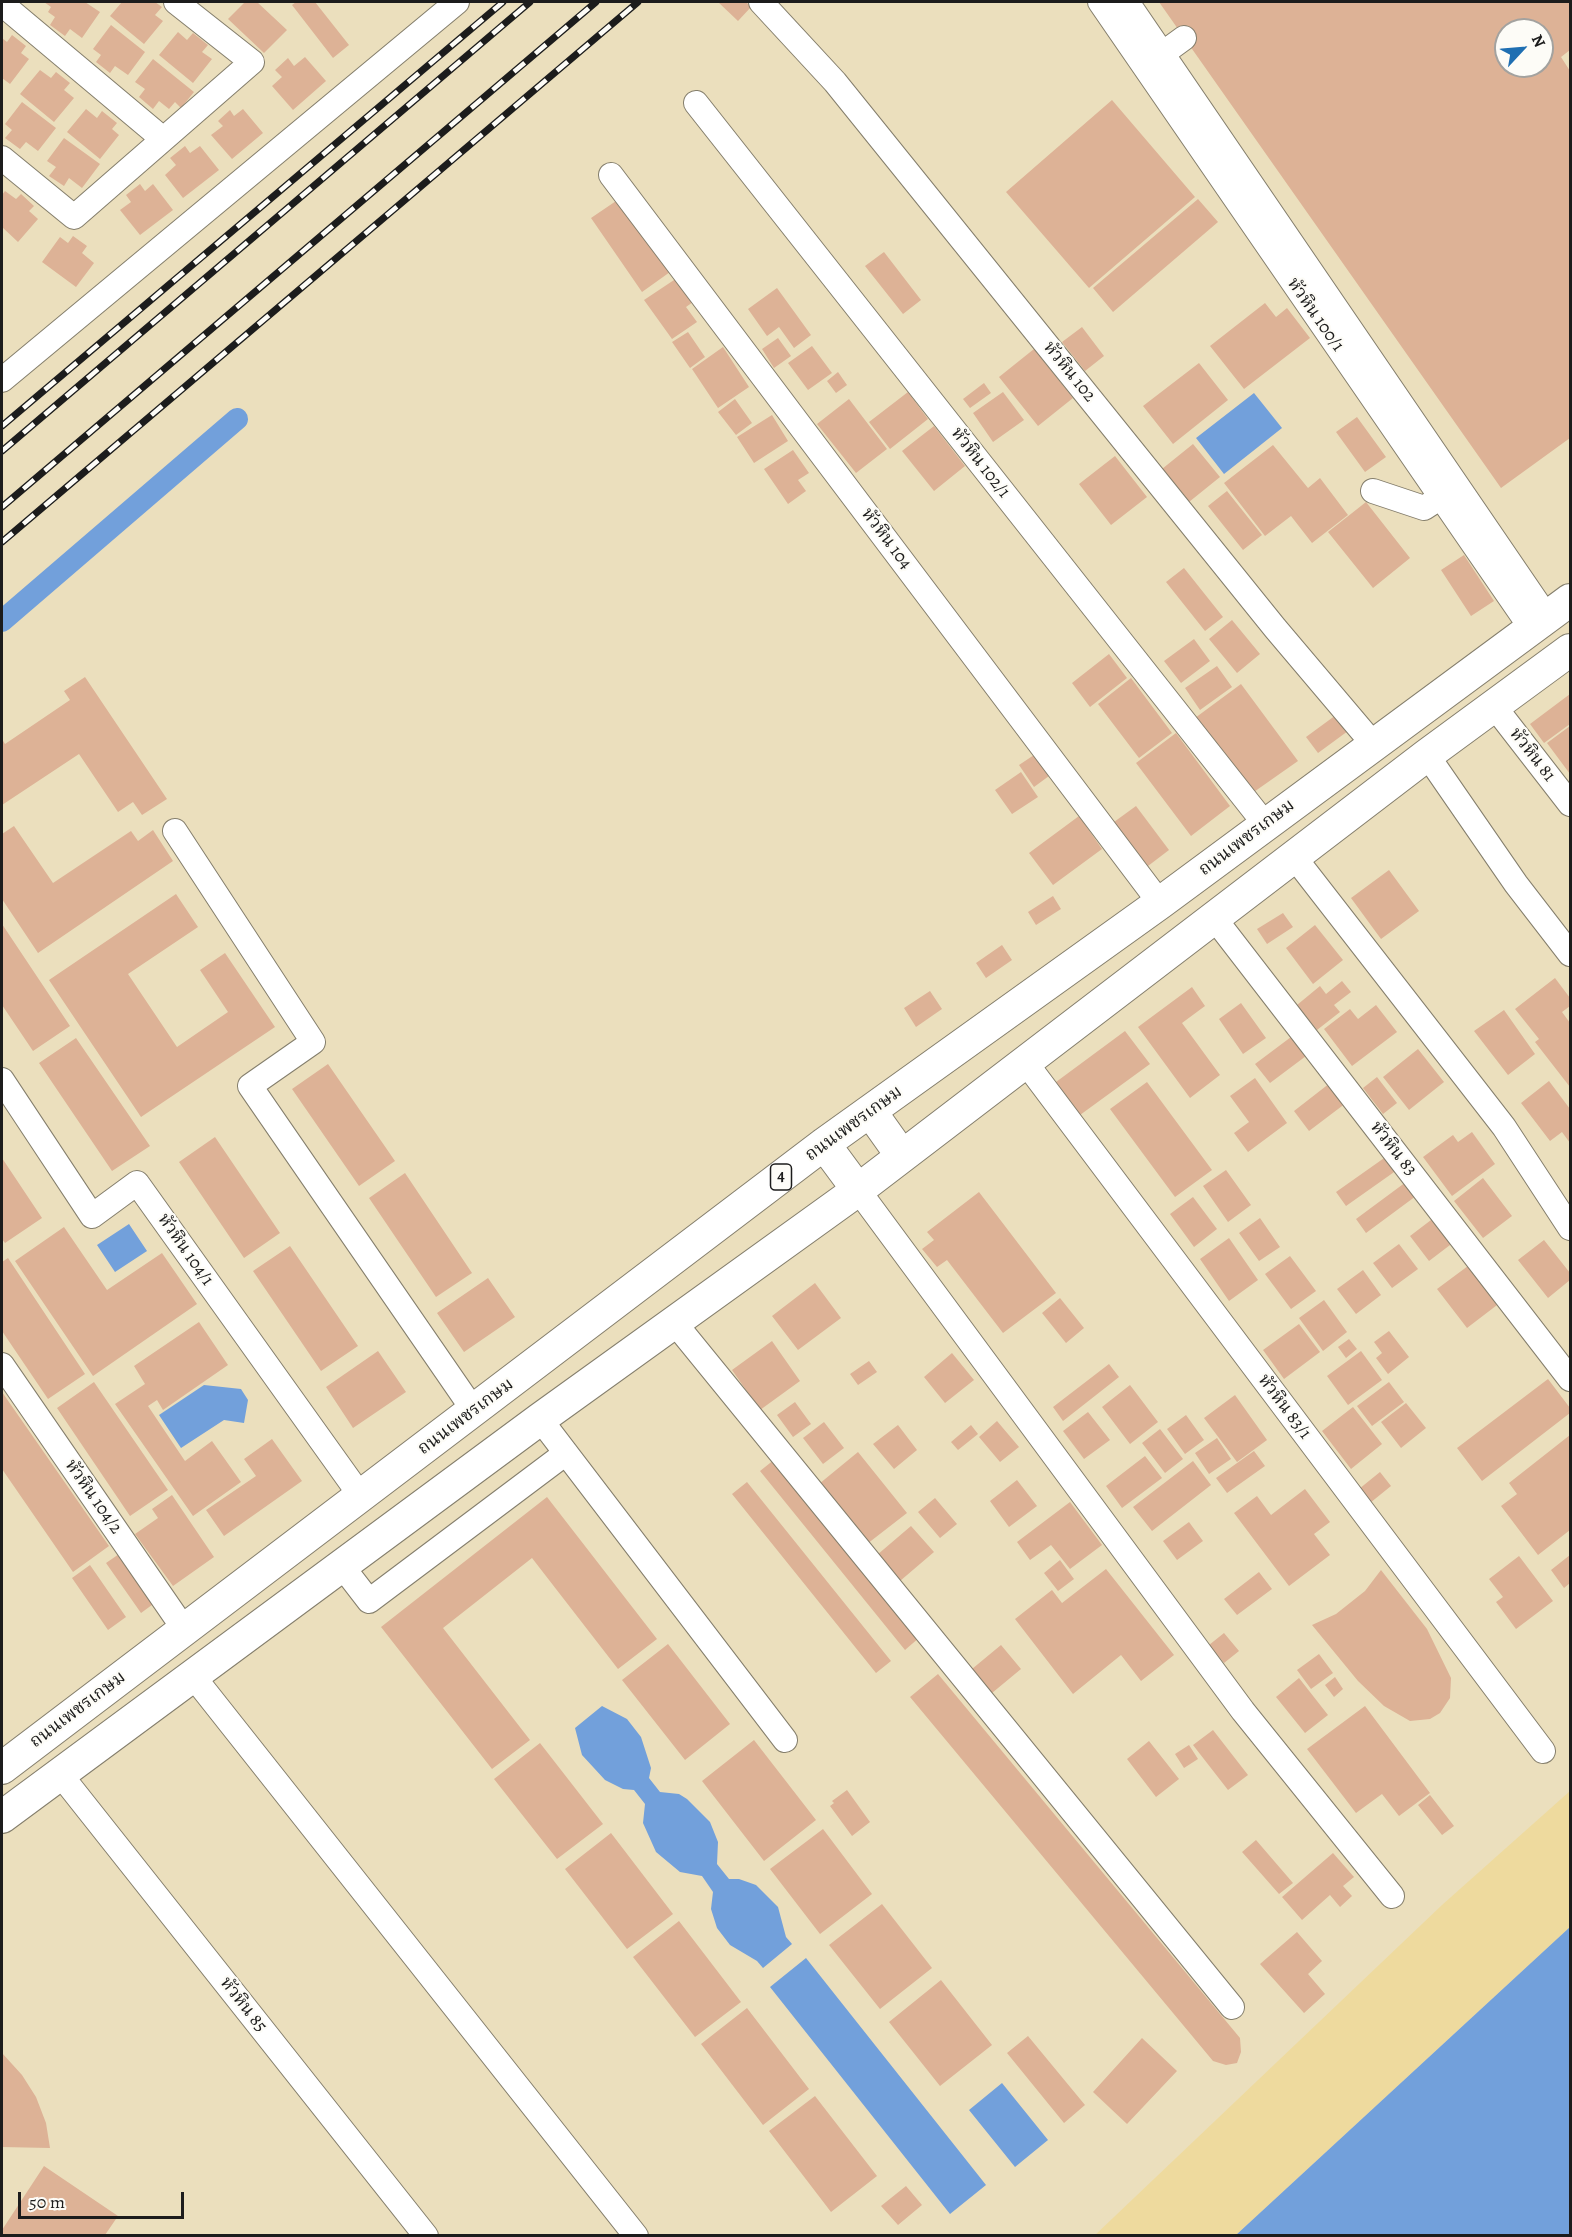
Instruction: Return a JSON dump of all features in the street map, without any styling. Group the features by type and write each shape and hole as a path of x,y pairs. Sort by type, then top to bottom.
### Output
{"main road":[{"name":"ถนนเพชรเกษม","path":"2,1768 825,1144 1160,903 1550,615"},
{"path":"2,1817 540,1419 858,1190 1427,755 1570,650"},
{"path":"870,1111 902,1156"},
{"path":"825,1144 858,1190"}],"street":[{"path":"2,158 74,217 252,62 176,2"},
{"path":"2,380 457,2"},
{"name":"หัวหิน 102","path":"766,3 835,82 1268,619 1374,745"},
{"path":"2,4 163,139"},
{"name":"หัวหิน 100/1","path":"1118,4 1441,497 1550,615"},
{"path":"1153,60 1184,38"},
{"name":"หัวหิน 100/1","path":"1153,60 1550,615"},
{"name":"หัวหิน 102/1","path":"696,103 1265,824"},
{"name":"หัวหิน 104","path":"611,175 1160,903"},
{"path":"1373,491 1424,508 1441,497"},
{"name":"หัวหิน 81","path":"1494,706 1570,804"},
{"path":"1427,755 1516,884 1570,954"},
{"path":"175,831 313,1042 250,1086 474,1411"},
{"path":"1295,858 1504,1127 1570,1228"},
{"name":"หัวหิน 83","path":"1215,919 1570,1379"},
{"name":"หัวหิน 83/1","path":"1026,1063 1543,1751"},
{"name":"หัวหิน 104/1","path":"2,1080 92,1216 137,1183 360,1495"},
{"path":"858,1190 1244,1711 1392,1896"},
{"path":"674,1322 1232,2007"},
{"name":"หัวหิน 104/2","path":"2,1365 184,1629"},
{"path":"540,1419 785,1740"},
{"path":"342,1566 369,1601 566,1453"},
{"path":"194,1676 636,2235"},
{"name":"หัวหิน 85","path":"60,1774 426,2235"}],"sand":[{"path":"1570,1791 1570,1927 1236,2235 1094,2236 1442,1905"}],"water":[{"path":"1254,393 1282,428 1224,474 1196,438"},
{"path":"129,1224 147,1251 115,1272 97,1245"},
{"path":"204,1385 241,1389 248,1400 244,1423 224,1420 181,1448 159,1415"},
{"path":"602,1706 627,1719 641,1737 651,1768 649,1778 660,1792 679,1794 710,1822 718,1842 717,1864 729,1879 739,1879 756,1885 778,1907 786,1937 792,1944 763,1968 757,1961 730,1945 717,1928 711,1909 713,1892 702,1876 680,1872 656,1852 643,1823 645,1804 634,1790 623,1789 605,1780 582,1755 575,1728"},
{"path":"1570,1927 1570,2235 1236,2235"},
{"path":"806,1958 986,2185 950,2214 770,1987"},
{"path":"1002,2083 1048,2140 1015,2167 969,2110"}],"building":[{"path":"44,2 85,2 100,12 82,38 70,29 65,36 50,25 55,17 48,12 51,7"},
{"path":"122,2 155,2 162,7 155,15 163,21 144,44 110,16"},
{"path":"245,2 257,2 287,30 264,53 228,19"},
{"path":"296,2 315,2 349,45 333,58 292,5"},
{"path":"718,2 746,2 751,7 738,21"},
{"path":"1159,2 1570,2 1570,50 1561,57 1570,71 1570,438 1501,488"},
{"path":"111,25 145,52 128,75 115,66 110,73 96,62 101,55 93,49"},
{"path":"178,32 187,40 193,33 208,45 202,52 212,59 193,83 159,55"},
{"path":"12,35 26,46 21,53 29,59 10,84 2,78 2,38 7,42"},
{"path":"305,57 326,81 293,110 272,86 282,77 275,70 288,58 294,66"},
{"path":"153,59 194,92 181,108 175,102 169,109 159,101 153,109 139,97 145,89 135,82"},
{"path":"40,70 51,78 56,72 70,83 64,90 74,98 54,122 20,94"},
{"path":"1112,100 1195,197 1089,288 1006,192"},
{"path":"22,102 56,128 38,151 26,142 20,149 5,138 12,130 5,124"},
{"path":"86,109 97,118 102,111 117,123 112,129 119,135 100,159 67,132"},
{"path":"243,109 263,133 232,159 211,135 223,126 218,121 230,110 234,116"},
{"path":"64,138 100,164 82,188 69,178 64,186 49,176 56,167 47,161"},
{"path":"185,146 190,153 200,146 219,170 183,198 165,175 176,165 170,158"},
{"path":"140,184 145,191 153,184 173,210 140,235 120,210 131,202 126,195"},
{"path":"5,191 16,199 21,194 34,206 29,211 38,219 18,242 2,227 2,195"},
{"path":"619,199 670,272 642,292 591,218"},
{"path":"1198,199 1218,222 1113,312 1093,288"},
{"path":"73,236 87,246 82,253 94,263 76,287 42,262 60,237 68,243"},
{"path":"884,252 921,300 903,314 865,266"},
{"path":"677,278 693,302 686,307 697,322 672,339 644,300"},
{"path":"777,288 811,335 794,348 779,327 767,336 748,309"},
{"path":"1265,303 1276,317 1287,308 1310,338 1244,389 1210,346"},
{"path":"1082,327 1104,356 1085,371 1062,342"},
{"path":"688,332 705,357 690,368 672,342"},
{"path":"778,338 791,356 774,368 762,349"},
{"path":"812,346 832,373 808,390 788,363"},
{"path":"723,347 749,387 718,408 692,369"},
{"path":"1034,349 1073,398 1038,426 999,377"},
{"path":"1199,363 1228,400 1173,444 1143,406"},
{"path":"838,372 847,385 836,393 827,381"},
{"path":"984,383 991,393 970,408 963,399"},
{"path":"908,392 928,419 890,449 869,422"},
{"path":"1003,392 1024,420 993,442 973,413"},
{"path":"735,399 752,423 736,435 718,412"},
{"path":"849,399 887,449 856,473 817,424"},
{"path":"772,415 788,441 754,463 737,437"},
{"path":"1357,417 1386,457 1365,472 1336,432"},
{"path":"934,426 965,466 934,491 902,451"},
{"path":"1193,444 1220,477 1189,502 1162,469"},
{"path":"1273,445 1308,488 1320,478 1348,515 1312,543 1291,516 1265,536 1224,483"},
{"path":"793,450 809,473 798,480 806,491 788,504 764,469"},
{"path":"1115,456 1147,497 1111,525 1079,484"},
{"path":"1227,491 1262,535 1243,550 1208,506"},
{"path":"1366,502 1410,558 1373,588 1328,532"},
{"path":"1464,555 1494,601 1471,616 1441,570"},
{"path":"1184,568 1223,617 1205,631 1166,582"},
{"path":"1232,620 1260,654 1237,673 1209,639"},
{"path":"1194,639 1210,661 1181,683 1164,661"},
{"path":"1109,654 1127,678 1090,707 1072,683"},
{"path":"1217,666 1232,687 1200,710 1185,688"},
{"path":"85,677 167,799 142,815 133,802 118,812 79,754 2,805 2,739 5,744 70,700 64,691"},
{"path":"1131,678 1172,733 1139,758 1098,704"},
{"path":"1241,684 1298,761 1251,794 1195,718"},
{"path":"1570,694 1570,724 1544,743 1530,724"},
{"path":"1336,715 1348,731 1318,753 1306,737"},
{"path":"1570,726 1570,774 1547,743"},
{"path":"1176,733 1230,806 1191,836 1136,763"},
{"path":"1034,755 1049,776 1034,787 1019,765"},
{"path":"1021,772 1038,797 1012,814 995,790"},
{"path":"1136,806 1169,850 1148,866 1114,822"},
{"path":"1079,816 1102,849 1053,885 1029,853"},
{"path":"14,826 53,883 131,831 138,841 153,830 173,861 38,953 2,899 2,834"},
{"path":"1389,870 1419,911 1381,939 1351,898"},
{"path":"176,894 198,927 128,974 177,1047 228,1012 200,970 225,953 275,1027 141,1117 49,980"},
{"path":"1053,896 1061,909 1036,925 1028,912"},
{"path":"1283,913 1293,927 1267,944 1257,929"},
{"path":"2,924 70,1026 33,1051 2,1005"},
{"path":"1315,925 1343,960 1313,984 1286,948"},
{"path":"1002,945 1012,960 986,978 976,963"},
{"path":"1555,978 1570,998 1570,1006 1562,1012 1570,1023 1570,1087 1535,1042 1539,1039 1515,1009"},
{"path":"1342,981 1351,992 1334,1005 1340,1012 1317,1030 1297,1005 1320,986 1326,994"},
{"path":"1192,987 1205,1006 1182,1023 1220,1075 1190,1098 1138,1027"},
{"path":"930,991 942,1009 916,1027 904,1008"},
{"path":"1241,1003 1266,1038 1243,1054 1219,1019"},
{"path":"1376,1005 1397,1032 1352,1066 1324,1029 1350,1009 1358,1019"},
{"path":"1504,1010 1535,1054 1508,1075 1474,1031"},
{"path":"1125,1031 1150,1064 1080,1115 1056,1082"},
{"path":"1291,1037 1306,1056 1270,1083 1255,1064"},
{"path":"76,1038 150,1146 112,1171 39,1063"},
{"path":"1418,1049 1444,1082 1409,1110 1383,1077"},
{"path":"328,1064 395,1161 359,1186 292,1089"},
{"path":"1377,1077 1397,1103 1383,1114 1363,1088"},
{"path":"1255,1078 1287,1123 1248,1152 1234,1133 1249,1122 1230,1096"},
{"path":"1549,1081 1570,1109 1570,1143 1562,1132 1550,1141 1521,1103"},
{"path":"1147,1082 1212,1170 1175,1197 1110,1109"},
{"path":"1330,1083 1346,1103 1309,1131 1294,1111"},
{"path":"1472,1132 1495,1164 1452,1196 1423,1157 1453,1135 1458,1142"},
{"path":"215,1137 280,1233 244,1258 179,1162"},
{"path":"1387,1156 1397,1170 1346,1206 1336,1192"},
{"path":"2,1158 42,1218 5,1243 2,1239"},
{"path":"1226,1170 1251,1205 1228,1222 1203,1186"},
{"path":"405,1173 472,1273 436,1297 369,1198"},
{"path":"1483,1178 1512,1216 1483,1238 1454,1201"},
{"path":"1406,1182 1416,1196 1366,1233 1356,1219"},
{"path":"979,1192 1056,1293 1003,1333 947,1260 937,1267 922,1249 934,1240 927,1232"},
{"path":"1193,1197 1217,1229 1194,1247 1170,1214"},
{"path":"1435,1217 1454,1242 1429,1261 1410,1236"},
{"path":"1260,1218 1280,1247 1259,1261 1239,1233"},
{"path":"64,1227 107,1290 162,1253 197,1304 93,1376 15,1261"},
{"path":"1229,1238 1258,1280 1229,1301 1200,1259"},
{"path":"1544,1240 1570,1273 1570,1280 1548,1298 1518,1260"},
{"path":"1399,1244 1418,1269 1392,1288 1373,1263"},
{"path":"290,1246 358,1346 321,1371 253,1271"},
{"path":"1290,1256 1316,1291 1291,1309 1265,1274"},
{"path":"8,1258 85,1374 48,1399 2,1331 2,1262"},
{"path":"1472,1263 1501,1302 1467,1328 1437,1289"},
{"path":"1363,1270 1381,1295 1356,1314 1337,1289"},
{"path":"488,1278 515,1317 464,1352 437,1313"},
{"path":"815,1283 841,1318 798,1350 772,1316"},
{"path":"1060,1298 1084,1328 1066,1343 1042,1313"},
{"path":"1324,1300 1347,1332 1323,1351 1299,1318"},
{"path":"199,1322 228,1365 163,1410 157,1400 148,1406 185,1461 212,1441 241,1482 193,1516 115,1404 145,1384 134,1366"},
{"path":"1299,1324 1320,1352 1284,1379 1263,1350"},
{"path":"1389,1331 1409,1357 1388,1374 1376,1358 1382,1353 1374,1342"},
{"path":"1349,1339 1357,1349 1346,1358 1338,1347"},
{"path":"772,1341 800,1381 760,1410 732,1370"},
{"path":"378,1351 406,1392 353,1428 326,1387"},
{"path":"1361,1351 1382,1380 1348,1405 1327,1376"},
{"path":"952,1353 974,1380 945,1403 924,1377"},
{"path":"869,1361 877,1372 858,1385 850,1374"},
{"path":"1109,1364 1119,1377 1063,1421 1053,1407"},
{"path":"1548,1379 1570,1408 1570,1413 1482,1481 1457,1448"},
{"path":"94,1382 168,1490 130,1516 57,1408"},
{"path":"1389,1382 1404,1402 1372,1426 1357,1406"},
{"path":"1130,1385 1158,1422 1130,1444 1102,1407"},
{"path":"2,1392 109,1546 73,1572 2,1469"},
{"path":"1235,1395 1267,1440 1237,1462 1204,1418"},
{"path":"795,1402 811,1424 793,1437 777,1415"},
{"path":"1406,1403 1426,1428 1401,1448 1381,1422"},
{"path":"1353,1407 1382,1444 1351,1469 1322,1431"},
{"path":"1088,1412 1110,1440 1084,1459 1063,1431"},
{"path":"1186,1415 1204,1440 1185,1454 1167,1429"},
{"path":"997,1421 1019,1447 1000,1462 979,1437"},
{"path":"824,1422 844,1448 823,1464 803,1438"},
{"path":"898,1425 917,1450 894,1469 873,1444"},
{"path":"971,1425 978,1434 958,1450 951,1442"},
{"path":"1160,1429 1183,1459 1165,1473 1142,1443"},
{"path":"1570,1435 1570,1530 1538,1555 1501,1506 1517,1494 1509,1483"},
{"path":"1217,1438 1231,1459 1209,1474 1195,1453"},
{"path":"272,1439 302,1481 224,1536 206,1510 256,1476 244,1459"},
{"path":"1254,1451 1265,1466 1227,1493 1216,1478"},
{"path":"858,1452 907,1513 867,1544 819,1484"},
{"path":"1145,1456 1162,1478 1122,1508 1106,1486"},
{"path":"775,1459 920,1637 905,1650 760,1471"},
{"path":"1193,1461 1211,1485 1152,1531 1133,1507"},
{"path":"1380,1472 1391,1486 1370,1503 1359,1489"},
{"path":"1017,1480 1037,1506 1009,1527 990,1501"},
{"path":"747,1482 891,1661 876,1673 732,1494"},
{"path":"1305,1489 1330,1522 1314,1534 1330,1555 1289,1586 1234,1513 1257,1496 1271,1515"},
{"path":"172,1495 214,1557 173,1586 135,1534 158,1518 152,1509"},
{"path":"547,1497 657,1639 618,1669 532,1558 443,1628 530,1740 492,1769 381,1627"},
{"path":"935,1498 957,1524 940,1538 918,1512"},
{"path":"1070,1502 1102,1545 1070,1569 1051,1545 1030,1560 1017,1542"},
{"path":"1189,1522 1203,1541 1177,1560 1163,1541"},
{"path":"911,1526 934,1552 900,1581 877,1555"},
{"path":"122,1552 156,1602 141,1613 106,1563"},
{"path":"1570,1555 1570,1583 1564,1588 1551,1570"},
{"path":"1519,1556 1553,1601 1516,1629 1496,1602 1503,1597 1489,1579"},
{"path":"1060,1560 1074,1579 1058,1591 1044,1573"},
{"path":"90,1565 126,1617 108,1630 72,1578"},
{"path":"1106,1569 1174,1655 1141,1681 1121,1655 1073,1694 1015,1619 1052,1590 1062,1603"},
{"path":"1381,1570 1427,1629 1451,1678 1450,1698 1440,1713 1430,1719 1410,1721 1384,1706 1358,1681 1312,1625 1336,1614 1365,1591"},
{"path":"1259,1572 1272,1589 1237,1615 1224,1599"},
{"path":"1224,1633 1239,1651 1224,1663 1209,1645"},
{"path":"668,1644 730,1724 685,1760 622,1680"},
{"path":"1001,1645 1021,1669 992,1693 972,1669"},
{"path":"1319,1654 1333,1673 1311,1689 1297,1670"},
{"path":"938,1674 1240,2038 1241,2052 1237,2063 1226,2065 1213,2061 910,1697"},
{"path":"1335,1677 1343,1689 1334,1697 1325,1685"},
{"path":"1299,1678 1328,1715 1305,1733 1276,1697"},
{"path":"1365,1706 1430,1793 1399,1816 1382,1794 1356,1813 1307,1749"},
{"path":"1213,1730 1248,1775 1228,1790 1193,1745"},
{"path":"754,1740 816,1820 764,1861 702,1781"},
{"path":"1149,1741 1179,1779 1156,1797 1127,1759"},
{"path":"540,1743 603,1824 557,1859 494,1779"},
{"path":"1189,1745 1198,1759 1184,1768 1175,1754"},
{"path":"847,1790 870,1822 852,1836 830,1806 834,1803 832,1801"},
{"path":"1430,1795 1454,1826 1442,1835 1418,1805"},
{"path":"823,1829 872,1894 820,1934 770,1869"},
{"path":"611,1833 673,1914 627,1949 565,1869"},
{"path":"1256,1840 1293,1883 1279,1894 1242,1852"},
{"path":"1333,1853 1354,1877 1343,1886 1352,1896 1340,1907 1330,1895 1302,1920 1282,1897"},
{"path":"882,1904 932,1968 880,2009 829,1945"},
{"path":"679,1921 741,2002 695,2037 633,1957"},
{"path":"1297,1932 1322,1961 1308,1974 1325,1994 1304,2013 1260,1964"},
{"path":"941,1980 992,2045 940,2086 889,2022"},
{"path":"747,2008 809,2089 763,2125 701,2044"},
{"path":"1028,2036 1085,2105 1064,2123 1007,2053"},
{"path":"1142,2038 1177,2071 1127,2124 1093,2092"},
{"path":"2,2053 22,2075 36,2097 46,2123 50,2148 2,2147"},
{"path":"815,2096 877,2176 831,2212 769,2131"},
{"path":"44,2166 118,2216 105,2235 2,2235 2,2230"},
{"path":"906,2186 922,2205 898,2225 881,2206"}],"waterway":[{"path":"2,621 237,419"}],"railway":[{"path":"2,426 503,2"},
{"path":"2,451 530,2"},
{"path":"2,507 596,2"},
{"path":"2,542 638,2"}]}
